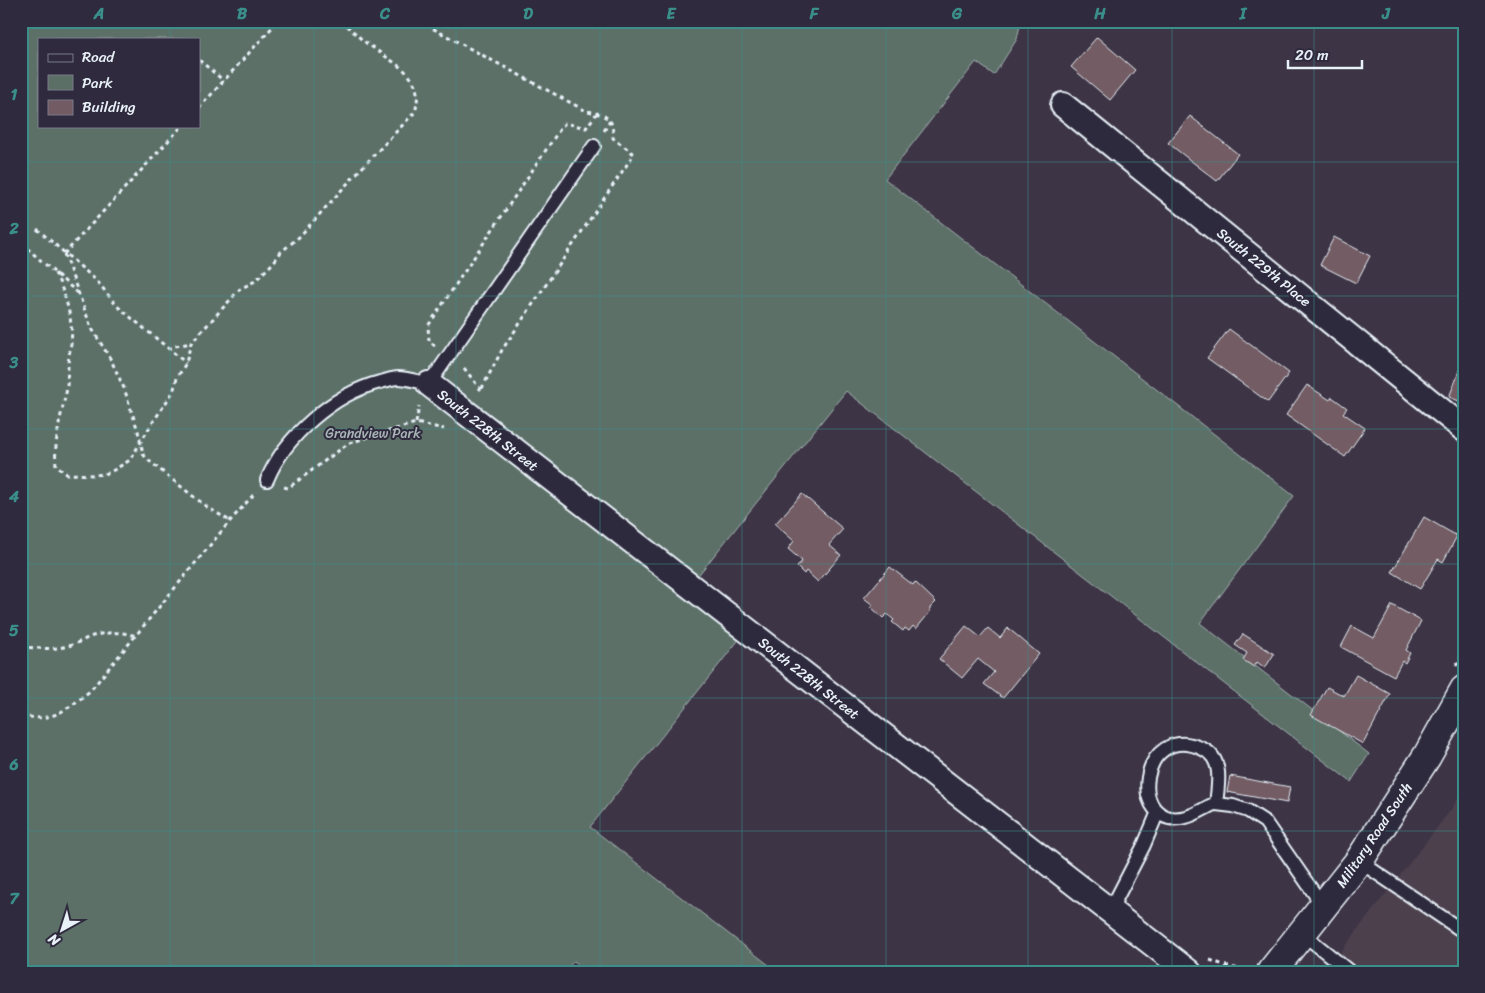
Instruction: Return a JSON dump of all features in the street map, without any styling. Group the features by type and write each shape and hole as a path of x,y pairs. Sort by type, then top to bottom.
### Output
{"main road":[{"name":"Military Road South","path":"1271,972 1359,862 1427,756 1464,690"}],"street":[{"name":"South 229th Place","path":"1063,105 1464,429"},
{"name":"South 228th Street","path":"424,395 1189,972"}],"lane":[{"path":"267,480 274,464 324,409 363,386 397,378 424,395 594,146"},
{"path":"1216,804 1219,779 1217,764 1209,752 1193,745 1182,744 1166,747 1154,758 1148,774 1147,789 1150,803 1157,814 1168,818 1186,817 1216,804 1233,806 1248,811 1265,822 1314,893 1322,908"},
{"path":"1110,912 1144,845 1157,814"},
{"path":"1359,862 1464,932"},
{"path":"1302,933 1350,972"}],"path":[{"path":"200,107 278,21"},
{"path":"55,274 61,285 69,318 71,343 66,396 55,453 56,465 67,474 96,476 109,473 130,460 173,392 177,378 186,363 191,343 240,289 255,281 281,252 304,233 357,173 415,112 419,100 415,83 404,70 372,48 342,21"},
{"path":"419,21 586,111 597,113 610,121 613,138 634,154 502,350"},
{"path":"200,61 224,81"},
{"path":"439,349 430,341 428,326 560,129 566,123 586,128 597,113"},
{"path":"64,254 180,128"},
{"path":"37,229 97,281 117,306 186,363"},
{"path":"21,243 79,294"},
{"path":"64,254 90,327 111,360 124,388 143,454 207,507 230,521"},
{"path":"168,349 191,343"},
{"path":"464,368 481,390"},
{"path":"416,422 424,395"},
{"path":"21,715 45,718 63,712 90,691 230,521 267,480 272,485 288,488 350,443 416,422 442,428 449,432"},
{"path":"21,647 56,648 70,646 92,636 103,634 126,632 136,636"}],"shaded area":[{"path":"1464,787 1464,972 1325,972 1453,807"}],"green space":[{"name":"Grandview Park","path":"21,21 1021,21 1017,39 994,75 976,62 885,179 1294,496 1200,623 1369,754 1351,782 846,391 692,583 749,627 590,827 778,972 588,972 574,961 564,972 21,972"}],"building":[{"path":"1097,37 1135,70 1110,100 1071,67"},
{"path":"1190,116 1238,154 1217,181 1168,143"},
{"path":"1334,237 1370,256 1356,283 1320,265"},
{"path":"1229,329 1289,373 1268,402 1207,358"},
{"path":"1464,360 1464,403 1449,397"},
{"path":"1307,385 1330,400 1332,397 1347,408 1343,413 1365,428 1345,457 1286,415"},
{"path":"802,494 843,529 829,545 841,555 818,582 806,571 804,574 797,567 802,561 788,549 794,541 775,524"},
{"path":"1424,517 1457,536 1443,562 1438,559 1420,589 1392,572"},
{"path":"890,567 913,585 915,582 936,602 916,629 913,626 909,631 905,628 903,631 892,622 894,620 887,614 883,618 871,607 873,605 864,598"},
{"path":"1392,605 1421,621 1406,650 1410,653 1405,663 1402,661 1394,676 1341,647 1352,626 1374,638"},
{"path":"966,626 980,637 988,628 1000,638 1008,628 1039,654 1003,698 984,684 994,672 978,659 962,678 939,659"},
{"path":"1243,634 1274,654 1265,668 1257,662 1254,667 1243,660 1247,653 1235,645"},
{"path":"1356,675 1390,694 1363,744 1311,715 1327,687 1344,696"},
{"path":"1230,776 1290,787 1287,803 1227,792"}]}
